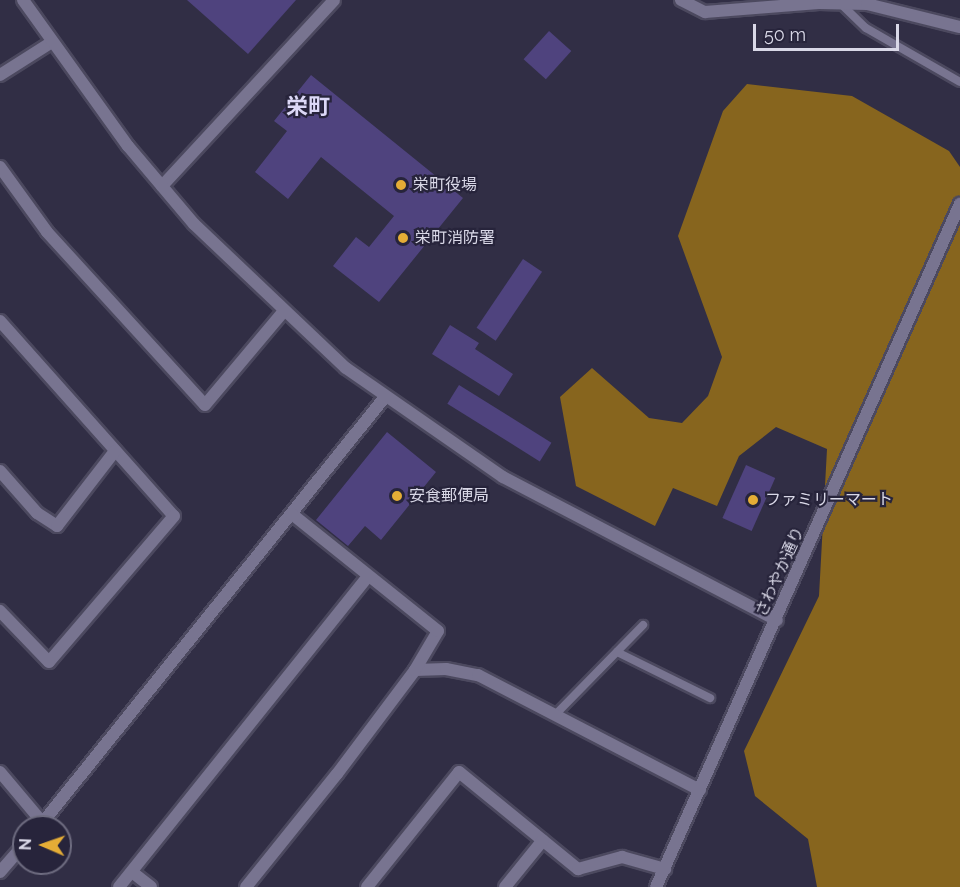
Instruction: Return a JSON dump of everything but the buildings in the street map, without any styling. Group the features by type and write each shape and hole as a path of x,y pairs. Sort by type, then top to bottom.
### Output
{"street":[{"path":"23,0 52,42 162,186 283,312 346,368 380,394 503,477 777,620"},
{"path":"162,186 334,0"},
{"path":"681,0 705,12 868,2 958,22"},
{"path":"0,75 52,42"},
{"path":"0,167 47,232 205,405 283,312"},
{"name":"さわやか通り","path":"656,887 777,620 960,204"},
{"path":"0,321 174,516 49,662 0,612"},
{"path":"49,815 292,514 380,394"},
{"path":"0,471 37,513 57,526 115,451"},
{"path":"246,887 415,670 438,631 292,514"},
{"path":"118,887 368,576"},
{"path":"415,670 446,669 478,675 700,790"},
{"path":"0,772 33,815"},
{"path":"367,887 459,772 578,869 622,857 665,869"},
{"path":"505,887 543,840"},
{"path":"0,872 12,858"},
{"path":"132,872 151,887"}],"lane":[{"path":"840,3 866,28 960,82"},
{"path":"555,715 643,625"},
{"path":"617,652 710,698"}],"shaded area":[{"path":"747,84 852,96 949,151 960,167 960,887 817,887 808,839 755,796 744,751 819,596 827,449 776,427 739,456 717,506 673,488 655,526 576,486 560,397 592,368 649,418 682,423 708,396 722,357 678,236 723,111"}],"place":[{"name":"栄町役場","path":"401,185"},
{"name":"栄町消防署","path":"403,238"},
{"name":"安食郵便局","path":"397,496"},
{"name":"ファミリーマート","path":"753,500"}],"district":[{"name":"栄町","path":"308,107"}]}
